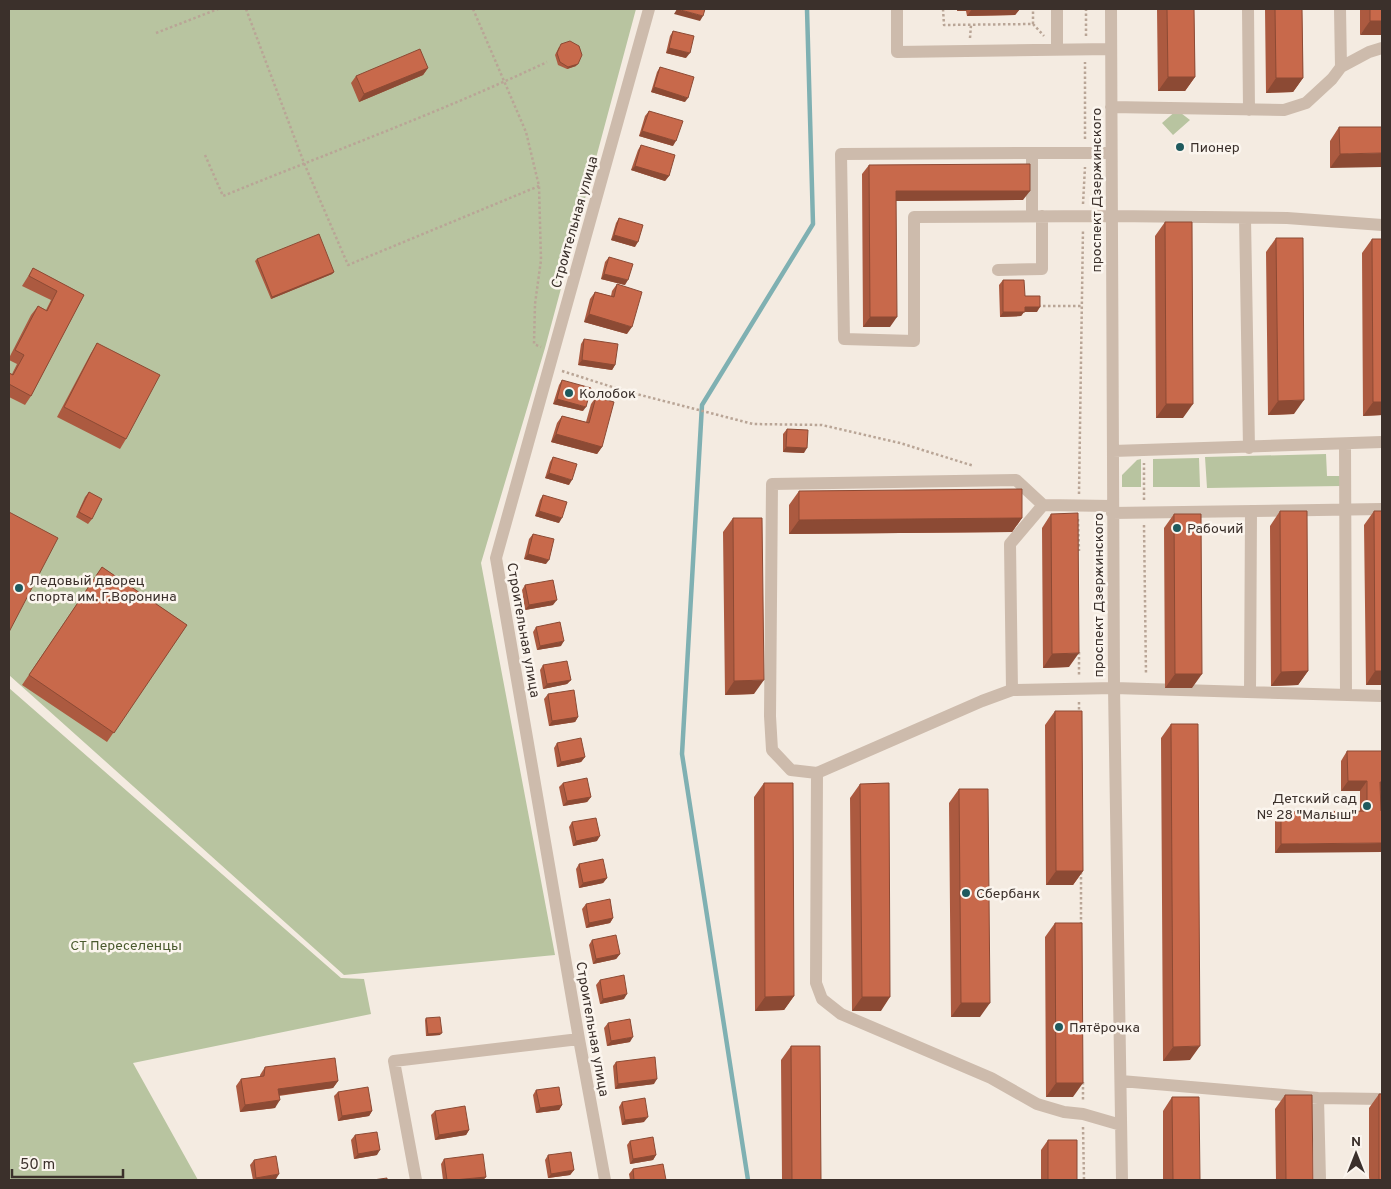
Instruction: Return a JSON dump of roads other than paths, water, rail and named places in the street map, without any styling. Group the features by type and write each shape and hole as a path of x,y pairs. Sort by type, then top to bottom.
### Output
{"street":[{"name":"Строительная улица","path":"605,1180 496,558 649,9"},
{"path":"897,9 897,52 1111,49"},
{"path":"1057,9 1057,49"},
{"name":"проспект Дзержинского","path":"1111,9 1112,510 1122,1180"},
{"path":"1248,9 1249,110"},
{"path":"1340,9 1341,67"},
{"path":"1111,107 1284,110 1306,103 1332,79 1341,67 1369,52 1382,48"},
{"path":"1111,152 841,154 844,339 914,340 914,217 1111,216 1286,218 1382,225"},
{"path":"998,270 1042,269 1032,153"},
{"path":"1245,218 1249,448"},
{"path":"1113,451 1249,448 1382,442"},
{"path":"1345,444 1346,695"},
{"path":"1382,509 1143,513 1078,505 1043,505 1016,480 772,484 770,716 772,750 791,770 817,772 1012,690 1114,688 1382,696"},
{"path":"1012,690 1010,544 1043,505"},
{"path":"1250,692 1251,511"},
{"path":"817,772 816,982 822,999 841,1014 991,1078 1037,1104 1121,1125"},
{"path":"416,1180 394,1061 579,1039"},
{"path":"1120,1081 1318,1098 1382,1099"},
{"path":"1318,1098 1320,1180"}],"waterway":[{"path":"748,1180 682,754 702,405 813,224 807,9"}],"place":[{"name":"Пионер","path":"1180,147"},
{"name":"Колобок","path":"569,393"},
{"name":"Рабочий","path":"1177,528"},
{"name":"Ледовый дворец спорта им. Г.Воронина","path":"19,588"},
{"name":"Детский сад № 28 \"Малыш\"","path":"1367,806"},
{"name":"Сбербанк","path":"966,893"},
{"name":"Пятёрочка","path":"1059,1027"}],"park label":[{"name":"СТ Переселенцы","path":"126,945"}]}
